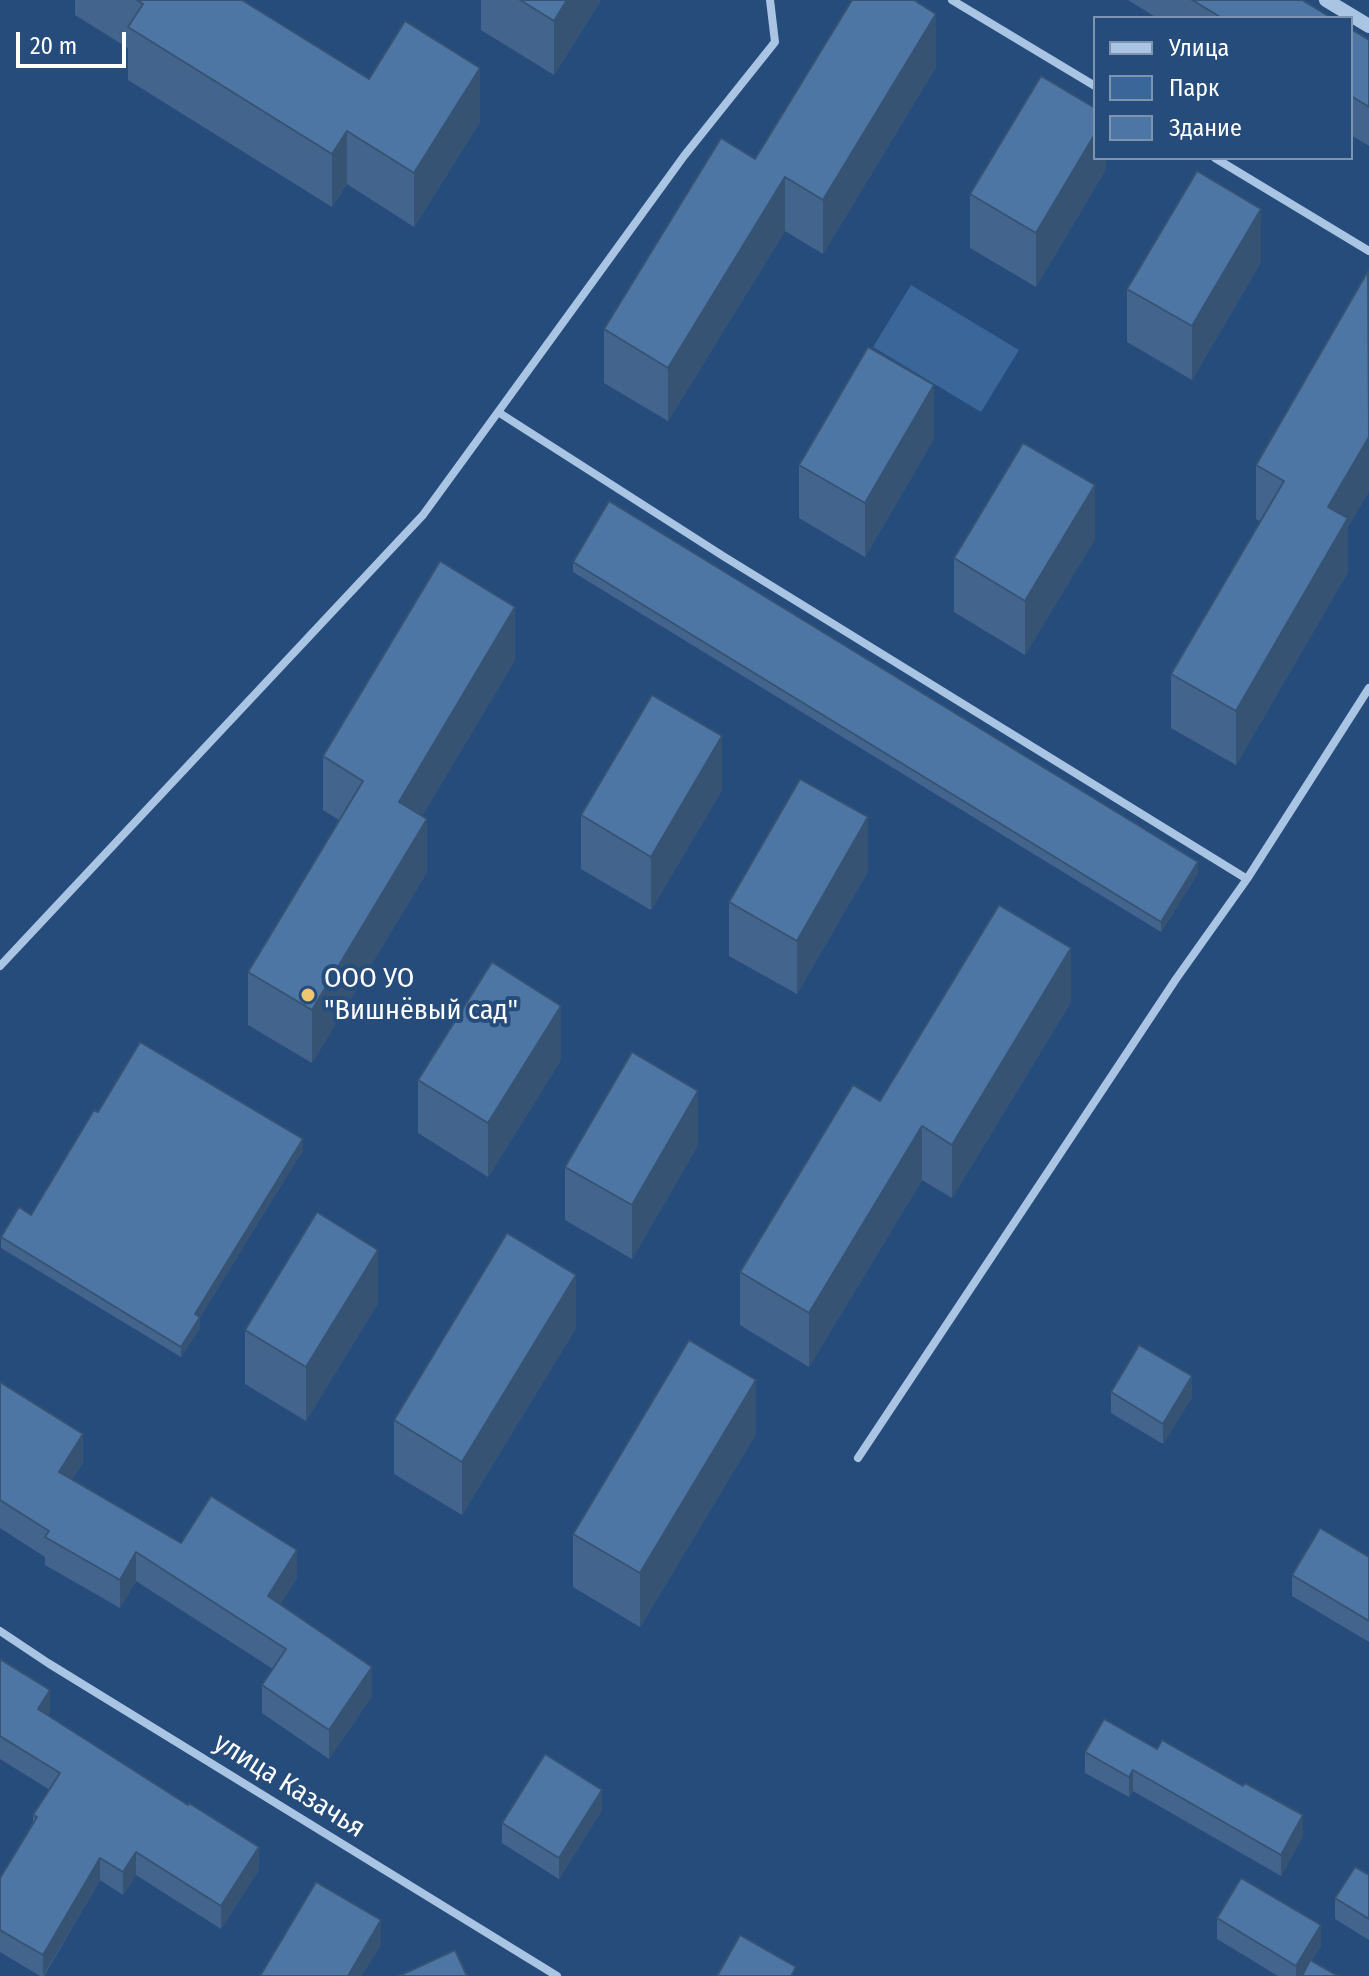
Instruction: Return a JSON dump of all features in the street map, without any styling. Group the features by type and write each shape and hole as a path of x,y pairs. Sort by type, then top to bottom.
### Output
{"street":[{"path":"0,966 423,515 684,156 775,42 770,0"},
{"path":"952,0 1093,85"},
{"path":"1326,0 1352,16"},
{"path":"1218,160 1369,251"},
{"path":"498,412 723,556 1247,879"},
{"path":"858,1458 1176,979 1247,879 1369,688"},
{"name":"улица Казачья","path":"0,1631 557,1976"}],"green space":[{"path":"911,285 1019,350 981,412 873,347"}],"building":[{"path":"137,0 242,0 369,79 405,21 480,68 414,173 347,131 332,154 128,27 143,4"},
{"path":"520,0 567,0 554,21"},
{"path":"852,0 914,0 936,14 823,200 785,177 668,368 604,329 721,138 755,159"},
{"path":"1192,0 1302,0 1329,16 1219,16"},
{"path":"1353,30 1369,40 1369,107 1353,97"},
{"path":"1041,76 1093,107 1093,137 1036,233 970,194"},
{"path":"1197,171 1261,209 1192,326 1127,289"},
{"path":"1368,271 1369,437 1328,507 1348,518 1236,711 1171,674 1284,481 1256,465"},
{"path":"868,347 934,385 865,503 799,465"},
{"path":"1023,443 1095,485 1025,601 954,558"},
{"path":"609,501 1198,862 1161,922 573,562"},
{"path":"440,561 515,607 399,802 427,819 312,1010 248,972 363,781 323,756"},
{"path":"652,695 722,736 651,857 581,815"},
{"path":"800,779 868,817 797,941 729,902"},
{"path":"999,905 1071,948 952,1145 922,1126 809,1313 740,1272 853,1085 880,1101"},
{"path":"492,962 561,1006 488,1123 418,1080"},
{"path":"140,1042 303,1139 195,1314 200,1317 181,1347 1,1237 19,1207 31,1215 94,1110 98,1112"},
{"path":"632,1052 698,1091 632,1205 565,1167"},
{"path":"317,1212 378,1250 306,1367 245,1330"},
{"path":"507,1233 576,1275 462,1462 394,1420"},
{"path":"689,1340 756,1380 640,1573 573,1534"},
{"path":"1139,1345 1192,1376 1163,1424 1111,1392"},
{"path":"0,1382 83,1434 59,1472 181,1543 211,1496 297,1550 268,1596 372,1667 329,1730 262,1685 286,1649 136,1552 120,1580 45,1537 49,1531 0,1500"},
{"path":"1320,1528 1369,1557 1369,1621 1292,1575"},
{"path":"0,1659 50,1690 38,1709 259,1847 221,1906 136,1852 123,1872 100,1858 43,1955 0,1930 0,1878 37,1817 33,1815 60,1773 0,1736"},
{"path":"1104,1719 1157,1749 1162,1740 1243,1786 1245,1783 1303,1815 1281,1855 1133,1770 1129,1777 1085,1752"},
{"path":"545,1754 602,1790 559,1858 502,1823"},
{"path":"1355,1867 1369,1875 1369,1919 1335,1898"},
{"path":"1241,1878 1321,1925 1296,1966 1217,1918"},
{"path":"316,1882 381,1920 348,1976 260,1976"},
{"path":"740,1935 796,1967 791,1976 717,1976"},
{"path":"455,1950 467,1976 399,1976"},
{"path":"1310,1960 1338,1976 1302,1976"}],"place":[{"name":"ООО УО \"Вишнёвый сад\"","path":"308,995"}]}
